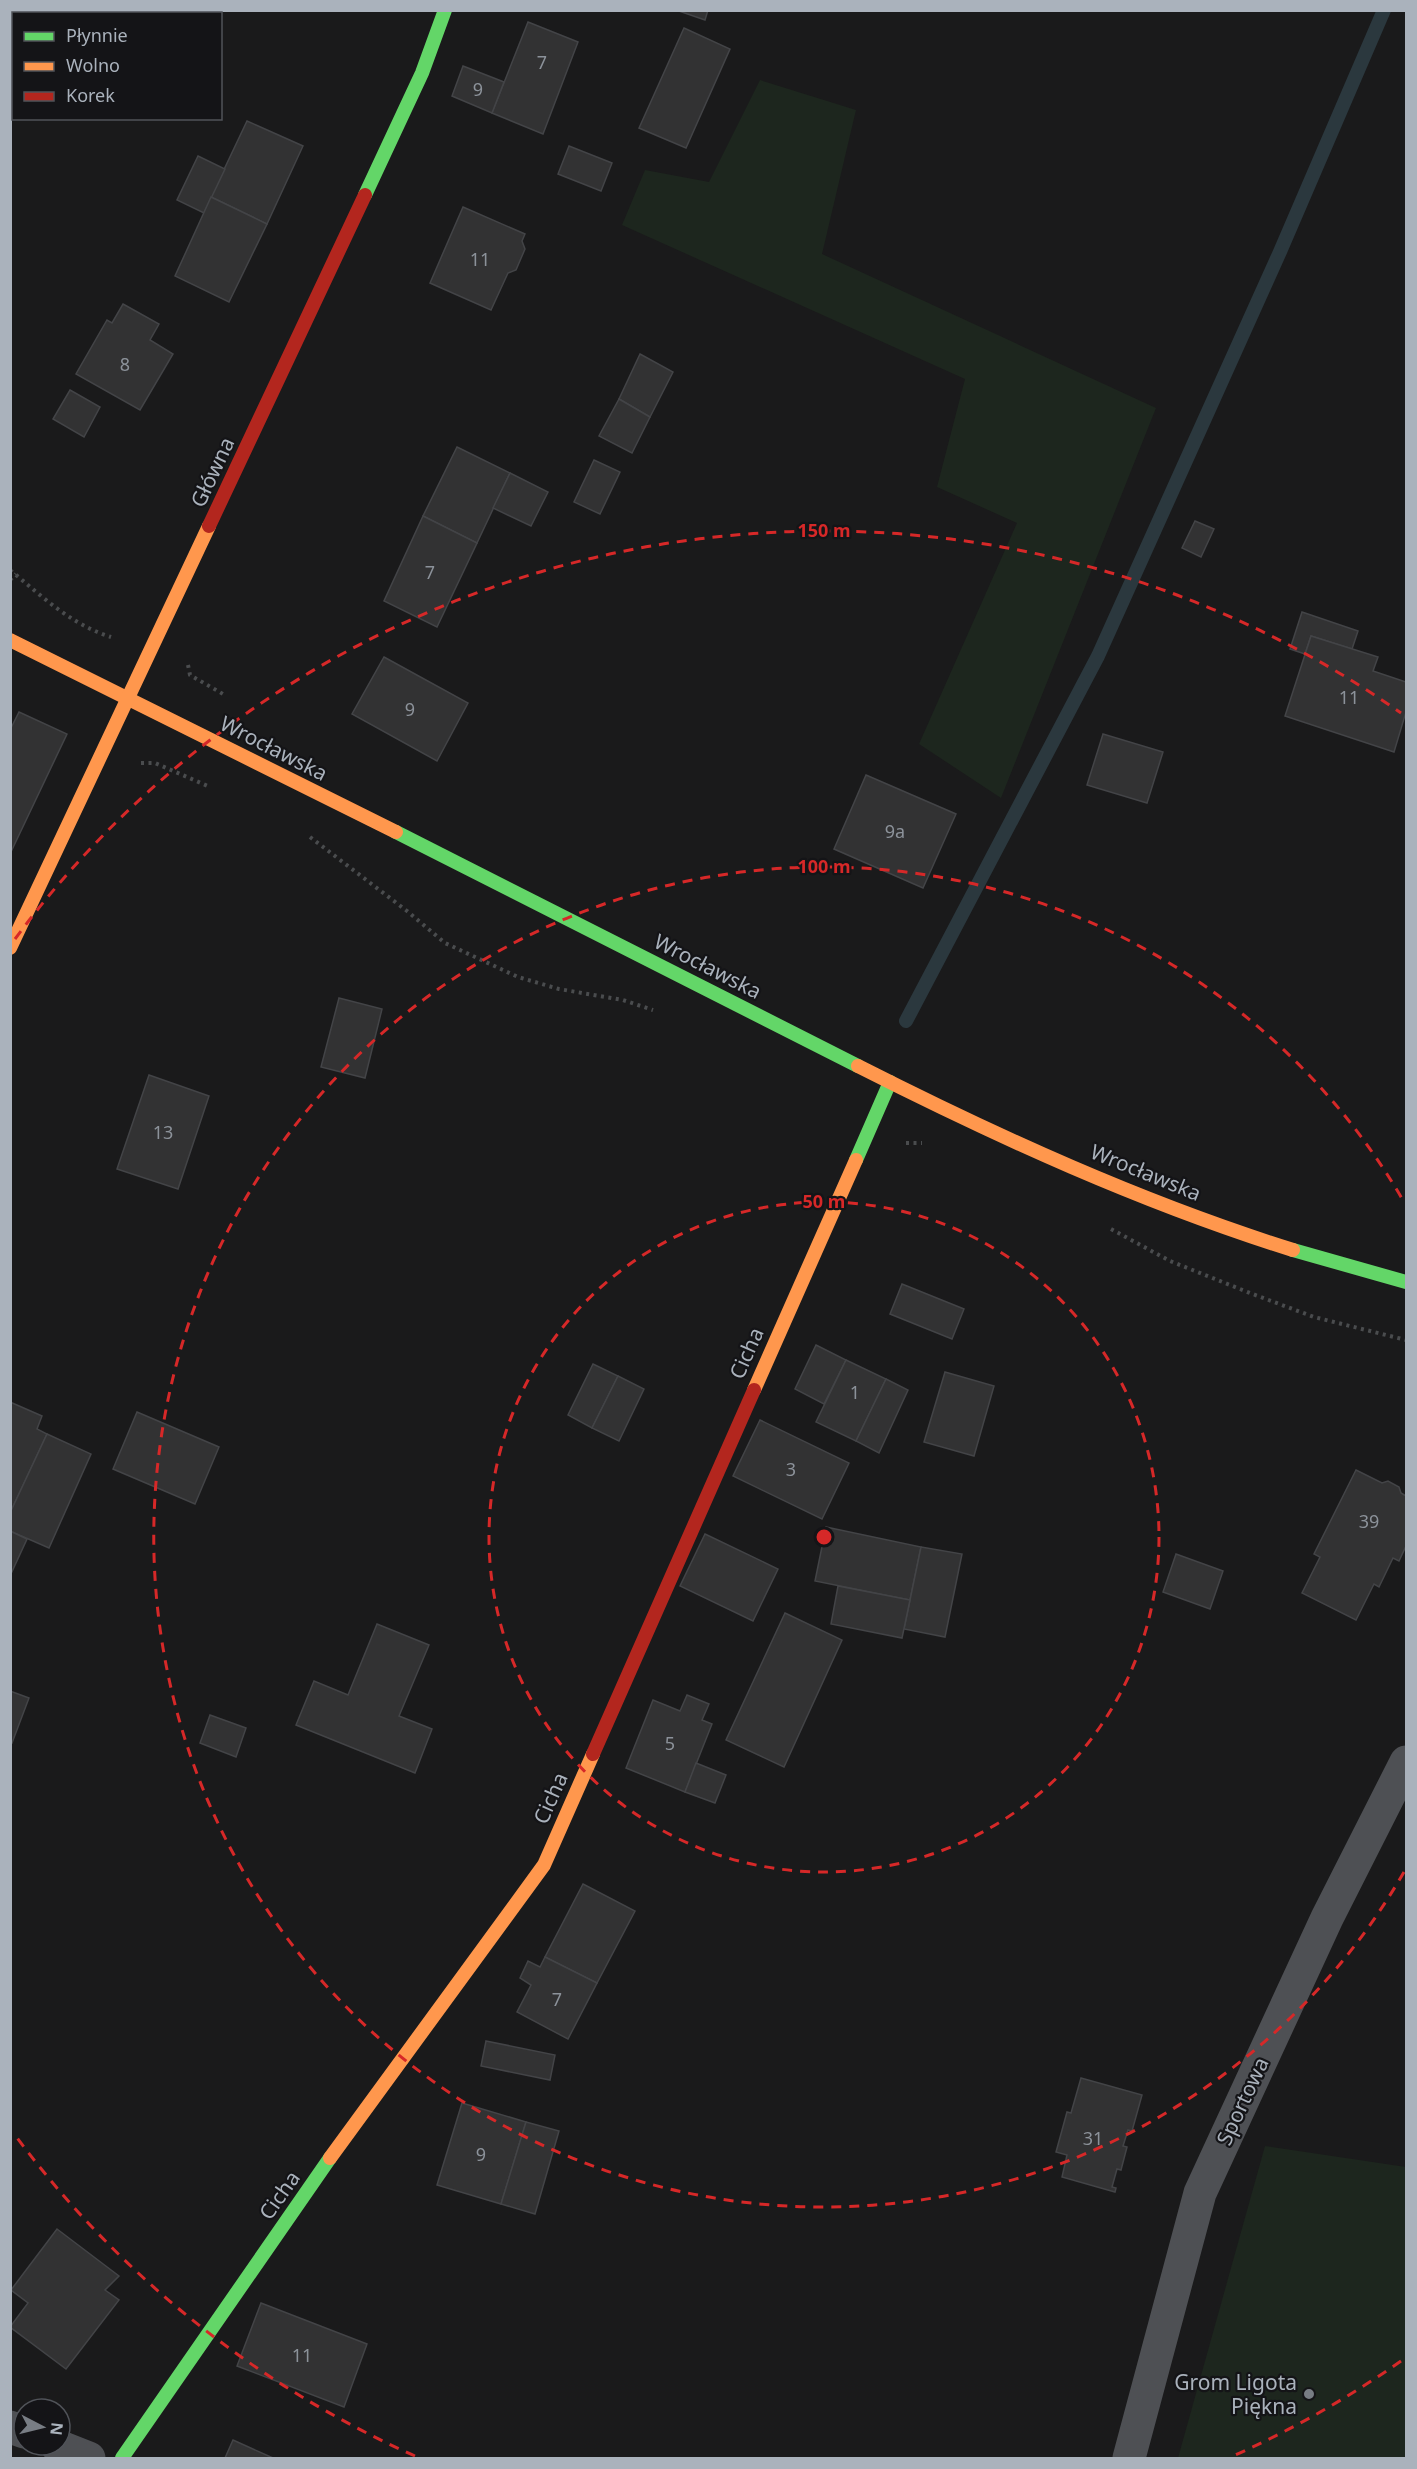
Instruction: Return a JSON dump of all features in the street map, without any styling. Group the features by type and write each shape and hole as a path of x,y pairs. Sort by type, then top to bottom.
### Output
{"street":[{"name":"Główna","path":"10,948 422,73 445,10"},
{"name":"Wrocławska","path":"10,640 128,697 1007,1139 1196,1216 1339,1266 1407,1282"},
{"name":"Cicha","path":"122,2458 355,2122 544,1865 890,1082"},
{"name":"Sportowa","path":"1129,2458 1200,2193 1327,1918 1407,1762"},
{"path":"72,2451 89,2458"}],"path":[{"path":"10,570 61,614 92,631 115,638"},
{"path":"10,580 16,574"},
{"path":"186,658 190,675 223,694"},
{"path":"136,763 155,763 180,773"}],"shaded area":[{"path":"760,80 856,110 822,254 1156,408 1001,798 919,744 1017,523 937,487 965,379 622,225 645,170 709,182"},
{"path":"1265,2146 1406,2167 1406,2458 1178,2458"}],"building":[{"path":"676,10 708,10 705,20"},
{"path":"528,22 578,42 543,134 492,113"},
{"path":"684,28 730,49 686,148 639,128"},
{"path":"463,66 504,82 492,113 452,96"},
{"path":"247,121 303,146 267,224 211,197"},
{"path":"569,146 612,163 601,191 558,174"},
{"path":"198,156 225,169 204,213 177,200"},
{"path":"211,197 267,224 229,302 175,276"},
{"path":"463,207 525,234 522,241 525,249 516,270 508,273 491,310 430,283"},
{"path":"123,304 159,324 150,340 173,354 140,410 76,374 107,320 112,323"},
{"path":"640,354 673,372 650,417 619,399"},
{"path":"70,390 100,407 84,437 53,419"},
{"path":"619,399 650,417 632,453 599,436"},
{"path":"457,447 510,473 477,543 423,516"},
{"path":"594,460 620,472 600,514 574,502"},
{"path":"510,473 548,492 531,526 493,508"},
{"path":"423,516 477,543 437,627 384,601"},
{"path":"1195,521 1214,529 1201,557 1182,548"},
{"path":"1302,612 1358,631 1352,649 1311,636 1305,654 1290,649"},
{"path":"1311,636 1378,657 1373,671 1406,682 1406,712 1394,752 1285,716"},
{"path":"384,657 468,703 437,761 352,714"},
{"path":"19,712 67,734 10,854 10,730"},
{"path":"1103,734 1163,752 1147,803 1087,785"},
{"path":"866,775 956,814 923,888 834,849"},
{"path":"339,998 382,1009 365,1078 321,1067"},
{"path":"149,1075 209,1096 178,1189 117,1169"},
{"path":"902,1284 964,1309 952,1339 890,1314"},
{"path":"816,1345 846,1360 824,1404 795,1389"},
{"path":"846,1360 886,1379 856,1441 816,1422"},
{"path":"593,1364 618,1376 592,1428 568,1415"},
{"path":"945,1372 994,1386 974,1456 924,1442"},
{"path":"618,1376 644,1389 619,1441 592,1428"},
{"path":"886,1379 908,1390 879,1453 856,1441"},
{"path":"10,1402 42,1416 37,1429 47,1434 10,1513"},
{"path":"137,1412 219,1447 195,1504 113,1469"},
{"path":"760,1420 849,1463 822,1519 733,1476"},
{"path":"47,1434 91,1454 49,1548 10,1531 10,1513"},
{"path":"1356,1470 1382,1483 1388,1481 1399,1487 1401,1493 1406,1496 1406,1546 1399,1561 1393,1558 1379,1587 1374,1584 1356,1620 1302,1593 1320,1557 1314,1554"},
{"path":"826,1527 921,1547 910,1600 815,1581"},
{"path":"10,1531 27,1539 10,1576"},
{"path":"705,1534 778,1569 753,1621 680,1586"},
{"path":"921,1547 962,1554 945,1637 904,1629"},
{"path":"1176,1554 1223,1571 1210,1609 1163,1592"},
{"path":"838,1586 910,1600 902,1638 831,1624"},
{"path":"785,1613 842,1640 784,1767 726,1740"},
{"path":"377,1624 429,1645 399,1716 432,1729 415,1773 296,1725 314,1681 348,1695"},
{"path":"10,1691 29,1698 12,1743 10,1742"},
{"path":"687,1695 709,1704 702,1720 712,1724 685,1792 626,1768 653,1700 680,1711"},
{"path":"210,1715 246,1728 236,1757 200,1743"},
{"path":"696,1763 726,1775 715,1803 685,1792"},
{"path":"583,1884 635,1911 597,1983 545,1957"},
{"path":"545,1957 597,1983 568,2039 517,2012 531,1985 520,1978 528,1961 540,1967"},
{"path":"486,2041 555,2055 550,2080 481,2066"},
{"path":"1081,2078 1142,2095 1132,2131 1128,2130 1123,2146 1127,2147 1121,2170 1117,2169 1112,2187 1116,2188 1115,2192 1062,2177 1067,2155 1056,2152 1067,2112 1071,2113"},
{"path":"462,2103 526,2122 501,2204 437,2185"},
{"path":"526,2122 559,2131 535,2214 501,2204"},
{"path":"57,2229 119,2276 105,2290 119,2300 66,2369 10,2327 28,2303 11,2290"},
{"path":"261,2303 367,2344 344,2407 237,2366"},
{"path":"233,2440 273,2458 225,2458"}],"waterway":[{"path":"906,1021 1098,656 1279,254 1384,10"}],"traffic: fast":[{"path":"365,195 422,73 445,10"},
{"path":"396,832 858,1066"},
{"path":"856,1160 890,1082"},
{"path":"1293,1250 1406,1282"},
{"path":"122,2458 330,2158"}],"traffic: slow":[{"path":"10,948 209,526"},
{"path":"10,640 396,832"},
{"path":"858,1066 1018,1143 1126,1190 1237,1232 1293,1250"},
{"path":"754,1390 856,1160"},
{"path":"330,2158 544,1865 593,1754"}],"traffic: jam":[{"path":"209,526 365,195"},
{"path":"593,1754 754,1390"}],"place":[{"name":"Grom Ligota Piękna","path":"1309,2394"}]}
